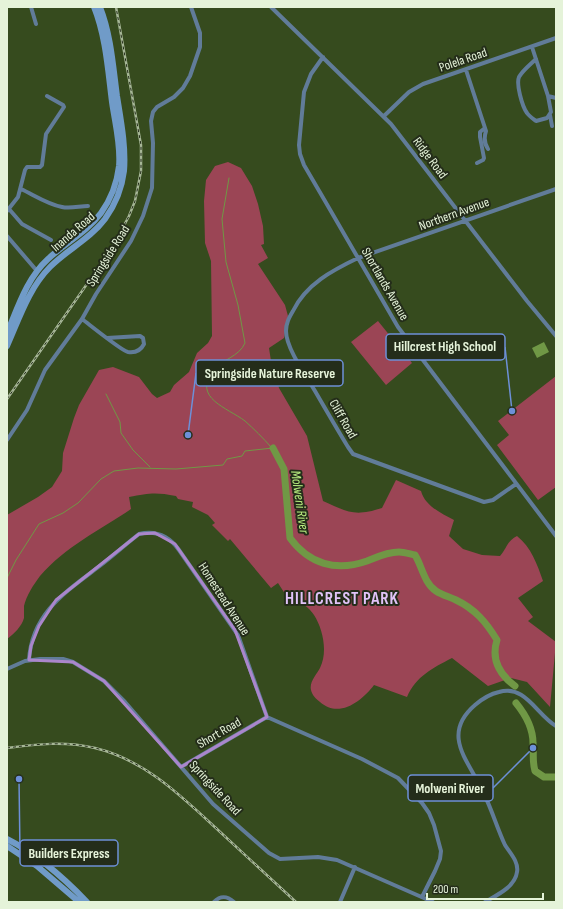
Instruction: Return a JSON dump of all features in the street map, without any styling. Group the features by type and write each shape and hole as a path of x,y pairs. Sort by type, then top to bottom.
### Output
{"main road":[{"name":"Inanda Road","path":"7,333 22,298 37,271 56,252 87,228 98,217 109,198 116,179 119,160 116,124 102,32 94,7"},
{"name":"Inanda Road","path":"7,346 30,296 43,275 54,263 92,234 113,206 120,190 124,172 124,146 109,39 100,7"},
{"path":"7,842 80,902"},
{"path":"7,842 20,846 51,868 88,902"}],"street":[{"path":"31,7 36,24"},
{"name":"Springside Road","path":"7,440 27,410 45,370 82,319 96,294 131,241 143,216 152,188 153,144 151,121 153,112 157,107 182,90 190,76 200,47 200,33 191,7"},
{"name":"Ridge Road","path":"271,7 384,116 466,220 527,301 556,336"},
{"name":"Polela Road","path":"384,116 414,89 556,38"},
{"path":"532,47 548,96 552,126"},
{"name":"Shortlands Avenue","path":"323,57 311,74 304,92 299,151 304,165 387,310 406,338 556,536"},
{"path":"536,59 518,80 520,95 527,114 536,121 547,118 550,114"},
{"path":"466,70 485,128 484,140 488,149"},
{"path":"47,96 64,107 46,134 42,165 40,167 27,167 18,197 8,210 22,224 51,240"},
{"path":"548,96 556,98"},
{"path":"477,163 484,158 480,132 485,128"},
{"path":"20,189 63,208 88,206"},
{"name":"Northern Avenue","path":"358,258 556,189"},
{"path":"7,236 37,271"},
{"name":"Cliff Road","path":"358,258 329,272 309,288 298,300 288,320 286,329 296,358 351,452 358,457 486,502 493,500 516,484"},
{"path":"82,319 107,338 128,352 139,350 144,344 143,338 140,336 107,338"},
{"name":"Homestead Avenue","path":"29,660 31,646 38,626 56,600 139,534 155,533 170,538 175,544 235,630 240,639 267,717"},
{"name":"Springside Road","path":"7,669 29,660 52,658 74,662 104,681 125,702 213,804 249,837 272,855 285,859 327,858 342,862 433,902"},
{"path":"485,902 511,885 516,877 517,868 505,844 484,792 466,763 459,745 459,732 462,720 470,709 483,699 494,693 510,690 522,694 556,726"},
{"path":"267,717 348,753 398,778 422,803 429,813 434,825 441,851 440,859 422,897"},
{"name":"Short Road","path":"181,767 267,717"},
{"path":"340,902 355,867"},
{"path":"214,902 219,898 224,897 230,898 234,902"}],"highlighted area":[{"path":"155,533 175,544 235,630 267,717 181,767 104,681 73,662 29,660 31,646 39,626 56,600 139,534"}],"shaded area":[{"path":"228,162 241,168 252,186 258,204 263,226 264,244 261,245 268,258 258,264 285,305 288,316 284,338 269,348 271,361 279,388 307,436 323,501 351,512 358,513 372,511 382,508 396,480 421,491 426,501 430,505 454,520 449,536 463,549 482,555 500,556 509,542 514,538 517,536 522,540 533,556 543,581 518,598 533,617 528,621 556,642 550,707 527,682 511,678 488,686 452,658 432,669 420,678 415,683 407,697 374,685 363,697 350,706 335,709 327,707 312,694 311,690 312,681 320,668 324,655 322,634 312,612 295,599 292,598 289,600 278,583 271,588 230,539 228,541 212,525 215,523 208,515 192,507 193,502 178,499 176,496 163,494 147,494 129,497 131,509 60,556 40,576 33,586 25,602 24,618 15,632 7,639 7,515 52,487 62,471 63,453 79,405 99,370 113,367 139,377 157,398 170,392 174,385 189,372 197,353 208,343 212,336 211,261 205,243 204,201 206,180 215,166"},
{"path":"378,321 412,363 386,385 351,342"},
{"path":"544,342 549,352 537,358 532,348"},
{"path":"556,376 556,487 538,500 497,445 509,435 498,421"}],"waterway":[{"path":"229,178 222,219 226,262 238,305 245,343 239,352 213,371 208,380 207,388 209,395 215,401 245,421 271,447"},
{"path":"106,394 120,422 121,433 133,450 150,467"},
{"path":"7,578 16,560 39,524 63,513 78,503 101,479 114,471 138,468 176,469 223,465 227,459 242,456 245,451 273,448"},
{"name":"Molweni River","path":"273,448 284,469 290,538 297,547 315,560 345,566 395,552 415,555 426,579 432,588 469,608 489,627 497,640 495,654 498,666 509,681 515,686"},
{"name":"Molweni River","path":"516,703 532,732 535,771 544,777 556,777"}],"railway":[{"path":"7,399 112,248 129,216 135,201 141,171 141,145 116,7"},
{"path":"7,748 40,744 73,744 95,748 130,761 146,770 176,792 296,902"}],"place":[{"name":"Hillcrest High School","path":"512,411"},
{"name":"Springside Nature Reserve","path":"188,435"},
{"name":"Molweni River","path":"533,748"},
{"name":"Builders Express","path":"19,779"}],"district":[{"name":"HILLCREST PARK","path":"342,599"}]}
